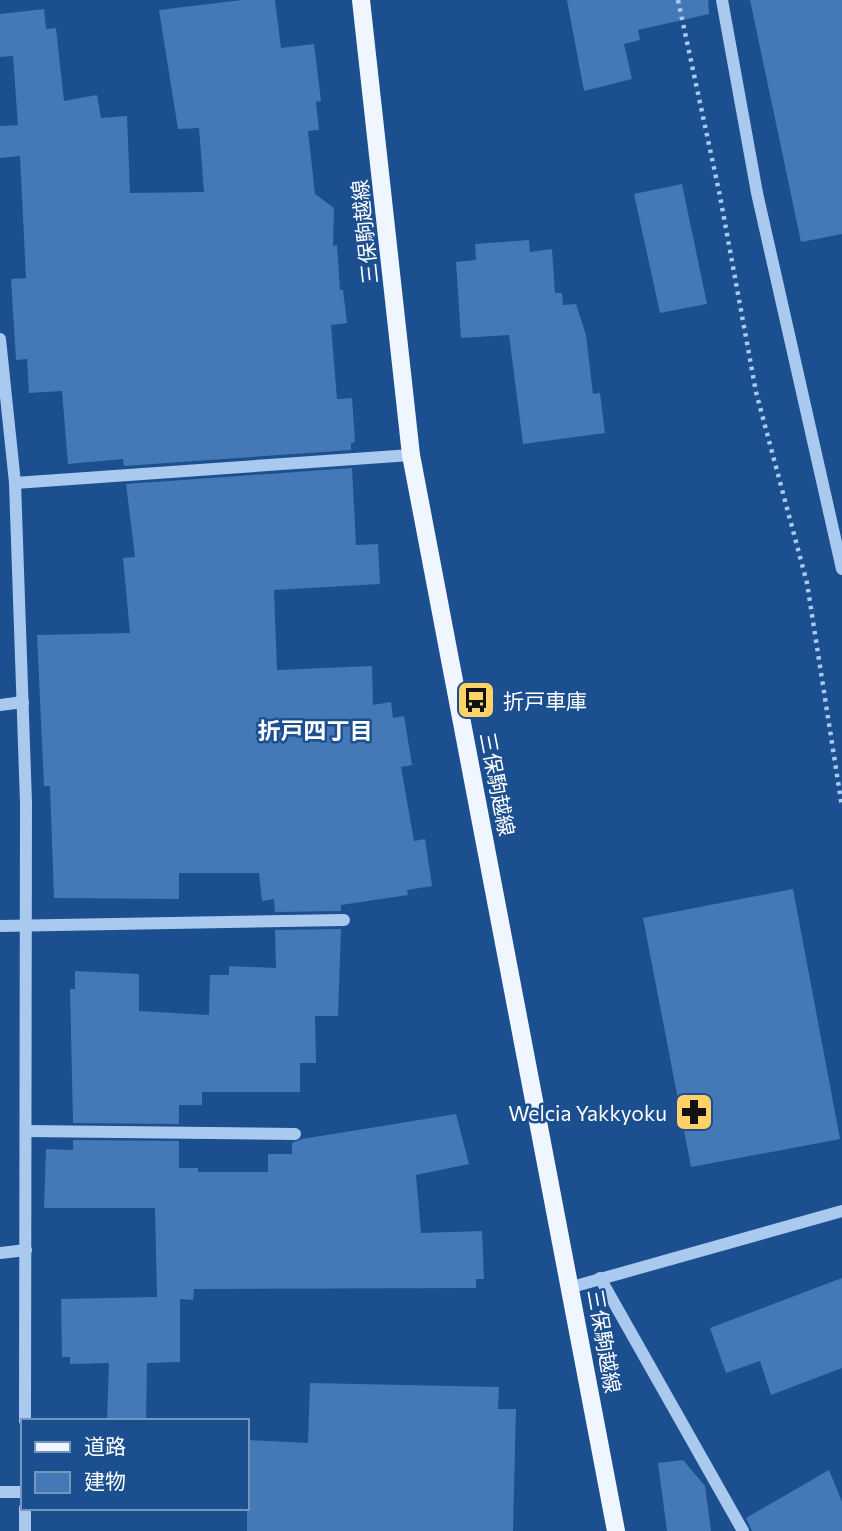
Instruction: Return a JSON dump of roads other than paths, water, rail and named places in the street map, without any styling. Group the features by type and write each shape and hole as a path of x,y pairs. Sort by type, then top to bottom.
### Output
{"main road":[{"name":"三保駒越線","path":"361,0 411,455 572,1287 616,1531"}],"street":[{"path":"722,0 757,193 842,569"},
{"path":"0,338 15,483 23,702 26,925 25,1419"},
{"path":"15,483 411,455"},
{"path":"0,705 23,702"},
{"path":"0,926 344,920"},
{"path":"26,1131 295,1134"},
{"path":"572,1287 842,1212"},
{"path":"0,1253 26,1250"},
{"path":"600,1278 743,1531"},
{"path":"0,1492 21,1492"},
{"path":"25,1510 25,1531"}],"place":[{"name":"折戸車庫","path":"476,700"},
{"name":"Welcia Yakkyoku","path":"694,1112"}],"district":[{"name":"折戸四丁目","path":"315,730"}]}
